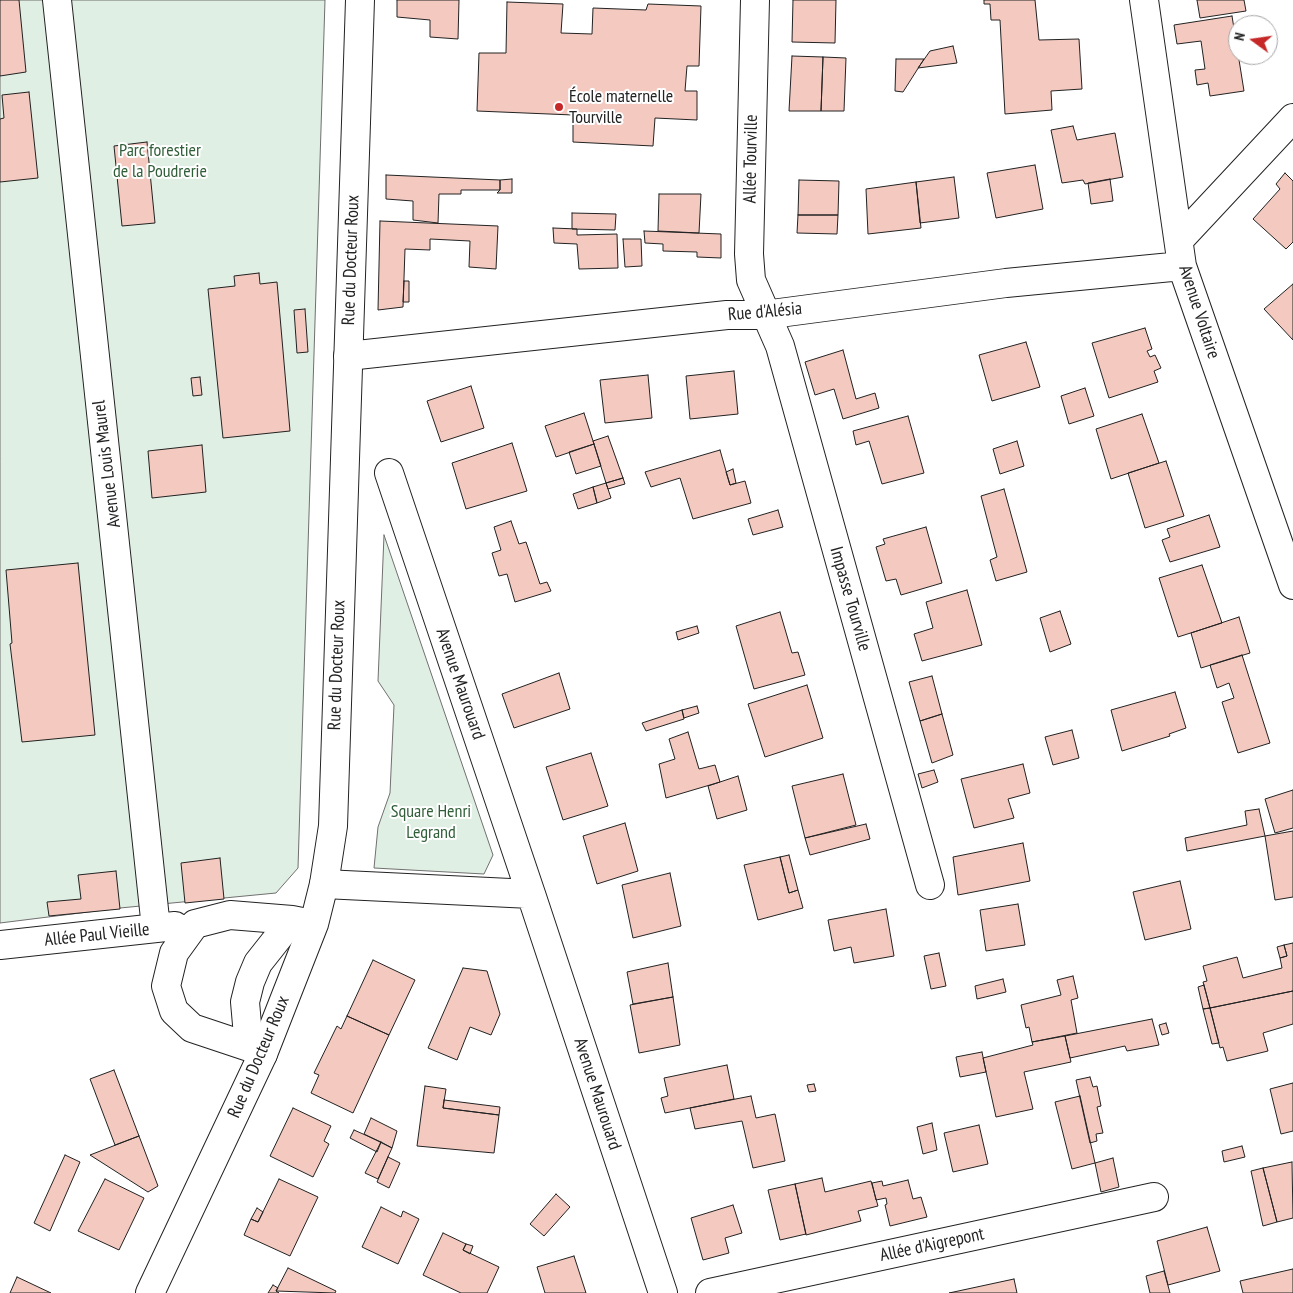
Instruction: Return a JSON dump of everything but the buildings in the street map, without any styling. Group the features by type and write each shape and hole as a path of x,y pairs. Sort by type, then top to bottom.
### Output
{"street":[{"name":"Avenue Louis Maurel","path":"57,0 156,928"},
{"name":"Rue du Docteur Roux","path":"150,1293 256,1050 303,922 324,884 333,826 360,0"},
{"name":"Allée Tourville","path":"755,0 749,254 751,280 764,315"},
{"name":"Avenue Voltaire","path":"1144,0 1180,239 1182,266 1293,585"},
{"path":"1180,239 1293,118"},
{"name":"Rue d'Alésia","path":"348,356 727,315 764,315 1006,283 1182,266"},
{"name":"Impasse Tourville","path":"764,315 780,346 930,885"},
{"name":"Avenue Maurouard","path":"389,473 663,1293"},
{"path":"324,884 363,888 531,894"},
{"path":"256,1050 192,1028 174,1011 166,986 174,953 195,924 230,915 303,922"},
{"path":"256,1050 245,1002 250,982 258,963 303,922"},
{"name":"Allée Paul Vieille","path":"0,945 195,924"},
{"name":"Allée d'Aigrepont","path":"710,1293 1154,1197"}],"green space":[{"name":"Parc forestier de la Poudrerie","path":"0,0 325,0 298,868 276,893 120,908 0,923"},
{"name":"Square Henri Legrand","path":"384,535 493,855 484,874 374,868 378,827 390,793 394,705 378,681"}],"place":[{"name":"École maternelle Tourville","path":"559,107"}]}
